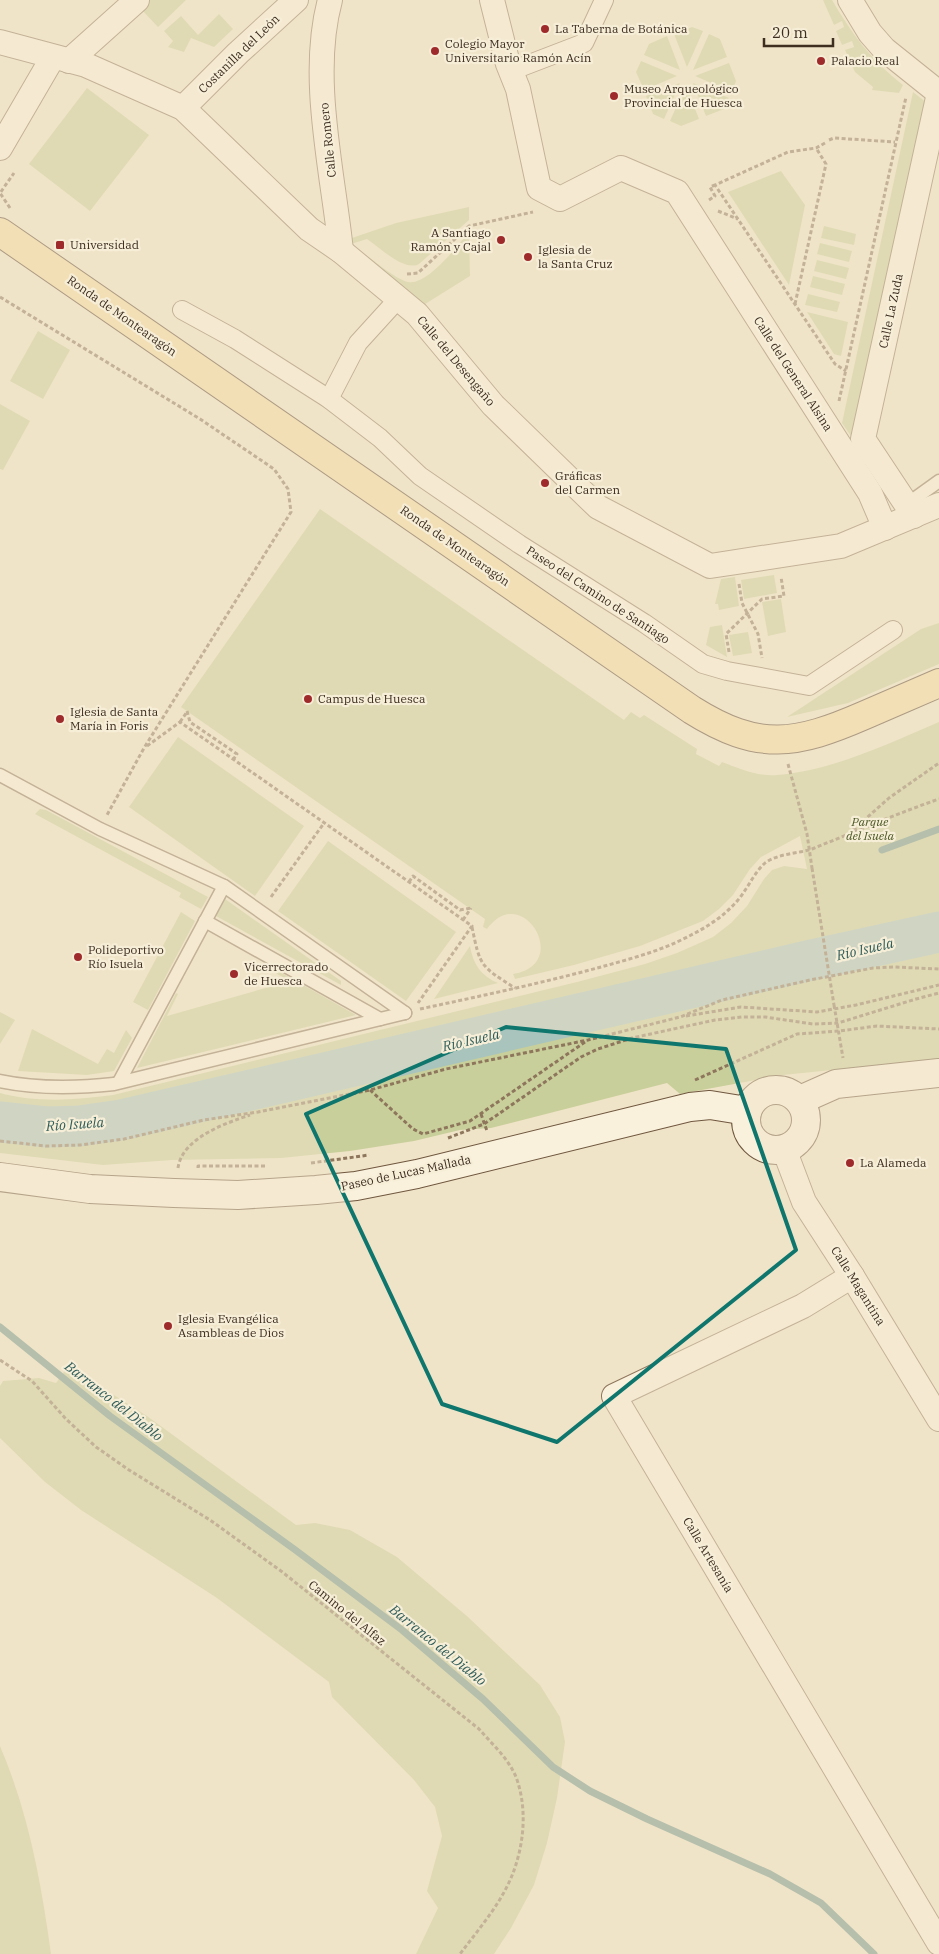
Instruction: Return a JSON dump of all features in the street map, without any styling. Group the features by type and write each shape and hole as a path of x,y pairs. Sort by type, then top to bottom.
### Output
{"main road":[{"name":"Ronda de Montearagón","path":"0,232 692,710 730,731 772,740 800,738 828,731 939,683"},
{"path":"800,1100 836,1084 939,1073"},
{"path":"769,1090 786,1091 800,1100 807,1116 806,1125 799,1140 784,1149 770,1150 757,1144 748,1132 746,1118 747,1111 754,1099 769,1090"},
{"name":"Paseo de Lucas Mallada","path":"0,1177 90,1189 174,1193 238,1195 316,1190 356,1186 417,1174 690,1107 710,1105 747,1111"}],"street":[{"path":"0,148 61,59 137,0"},
{"name":"Costanilla del León","path":"184,108 238,53 296,0"},
{"name":"Calle Romero","path":"330,0 325,16 321,52 324,120 341,250"},
{"path":"492,0 510,67 518,89 539,188 560,199"},
{"path":"510,67 584,43 604,0"},
{"path":"850,0 870,33 884,49 939,93"},
{"name":"Calle del Desengaño","path":"0,42 86,65 184,108 309,229 341,250 416,314 493,405 598,507 710,566 841,546 884,528 910,510 939,505"},
{"name":"Calle La Zuda","path":"910,510 863,439 939,93"},
{"name":"Calle del General Alsina","path":"560,199 621,168 677,192 870,493 884,528"},
{"path":"329,399 358,343 398,299"},
{"name":"Paseo del Camino de Santiago","path":"182,310 236,339 329,399 380,438 420,476 519,544 644,623 703,664 727,671 809,686 893,630"},
{"name":"Calle Magantina","path":"784,1149 804,1202 852,1276 939,1419"},
{"name":"Calle Artesanía","path":"852,1276 803,1306 614,1396 939,1943"}],"lane":[{"path":"910,510 939,481"},
{"path":"0,775 100,829 224,886 405,1013 119,1082 83,1087 51,1087 0,1081"},
{"path":"119,1082 224,886"},
{"path":"205,921 380,1019"}],"path":[{"path":"706,194 710,201 715,196 710,187 788,152 816,148 834,138 895,142"},
{"path":"795,304 826,164 816,148"},
{"path":"0,193 14,173"},
{"path":"715,185 834,364 846,371"},
{"path":"405,274 412,275 418,273 469,226 533,212 560,199"},
{"path":"0,297 200,418 274,469 288,489 291,512 144,748 100,829"},
{"path":"727,671 730,658 726,634 762,599 784,596 780,572"},
{"path":"738,579 742,603 758,634 762,664 760,677"},
{"path":"144,748 180,722 187,711 190,722 237,754 233,760"},
{"path":"180,722 472,926 478,953 484,965 515,988"},
{"path":"850,833 889,798 939,763"},
{"path":"788,764 801,806 834,1010 844,1059"},
{"path":"472,926 413,1011 576,974 643,955 674,943 707,927 724,915 739,899 756,873 766,863 781,856 809,850 939,799"},
{"path":"261,912 324,823"},
{"path":"409,882 413,876 460,910 471,908 463,920"},
{"path":"680,1017 722,1000 851,972 894,967 939,969"},
{"path":"0,1141 46,1146 80,1145 124,1139 204,1120 258,1112 370,1090 446,1069 588,1040 680,1017 741,1007 798,1012 834,1010 939,985"},
{"path":"444,1139 460,1135 484,1124 581,1057 598,1049 632,1038 715,1020 742,1017 794,1020 813,1024 838,1023 939,993"},
{"path":"688,1082 796,1034 877,1026 939,1028"},
{"path":"370,1090 413,1129 423,1134 459,1125 480,1114 588,1040"},
{"path":"178,1173 179,1160 182,1153 198,1139 216,1128 258,1112"},
{"path":"480,1114 488,1134"},
{"path":"302,1164 371,1155"},
{"path":"198,1174 198,1166 273,1166"},
{"name":"Camino del Alfaz","path":"0,1360 32,1381 66,1419 96,1447 129,1470 210,1520 281,1571 479,1729 504,1757 516,1777 522,1798 524,1821 520,1847 511,1878 488,1917 460,1954"}],"highlighted area":[{"path":"506,1027 726,1049 796,1250 557,1442 442,1404 306,1114"}],"green space":[{"path":"148,0 186,0 158,27 139,7"},
{"path":"823,0 832,0 863,46 881,66 903,85 899,93 872,90 873,87 855,72 845,50 854,47 852,41 842,45 836,31 844,27 842,21 834,25"},
{"path":"219,14 233,29 214,47 191,38 184,52 168,47 173,41 164,31 181,16 198,35"},
{"path":"692,27 703,31 687,67 674,34"},
{"path":"709,34 720,39 727,57 693,70"},
{"path":"667,36 680,70 644,55 649,44"},
{"path":"641,61 677,76 644,90 636,72"},
{"path":"729,63 736,81 732,92 695,76"},
{"path":"680,83 664,119 653,114 646,96"},
{"path":"693,83 729,98 724,109 706,116"},
{"path":"686,85 699,119 681,126 670,121"},
{"path":"87,88 149,135 90,211 29,164"},
{"path":"913,92 927,103 853,439 842,423"},
{"path":"781,171 805,205 789,285 728,192"},
{"path":"469,207 469,220 419,264 413,266 393,258 367,239 351,244 346,240 396,223"},
{"path":"824,226 856,234 854,245 821,238"},
{"path":"469,232 470,276 422,306 363,253 398,278 408,282 416,282 441,264"},
{"path":"820,243 852,251 849,262 817,254"},
{"path":"817,260 849,268 846,279 814,271"},
{"path":"813,276 845,284 842,295 810,287"},
{"path":"808,294 840,302 837,312 805,305"},
{"path":"807,312 848,322 841,356 834,354"},
{"path":"38,331 70,350 43,399 10,381"},
{"path":"0,404 30,421 3,470 0,469"},
{"name":"Parque del Isuela","path":"320,509 624,720 631,712 640,718 644,715 697,749 696,754 719,766 722,762 763,775 777,775 819,768 879,748 939,722 939,1059 783,1075 680,1094 667,1083 491,1128 460,1130 414,1141 350,1151 281,1158 172,1160 103,1165 0,1153 0,1137 47,1143 80,1142 124,1135 824,972 819,944 122,1105 61,1113 16,1111 0,1108 0,1093 56,1100 113,1095 645,964 677,953 713,937 731,923 747,906 772,870 784,866 807,869 800,836 761,857 750,869 733,895 703,921 640,946 574,965 515,979 513,974 531,967 539,956 540,943 536,930 526,919 514,914 501,916 487,929 483,927 485,919 181,707"},
{"path":"774,575 777,593 744,599 741,580"},
{"path":"735,577 739,606 719,610 718,604 715,604 721,579"},
{"path":"781,599 786,632 768,636 762,602"},
{"path":"939,623 939,664 848,703 787,717 921,629"},
{"path":"722,625 727,657 706,645 710,627"},
{"path":"748,632 752,653 733,656 729,635"},
{"path":"178,737 304,826 255,896 129,807"},
{"path":"40,809 46,810 208,897 201,909 179,897 181,893 35,814"},
{"path":"328,841 456,932 406,1001 278,911"},
{"path":"225,899 341,981 341,985 216,916"},
{"path":"181,912 195,921 148,1010 133,1002"},
{"path":"470,946 473,958 482,973 498,983 434,999"},
{"path":"266,964 356,1015 137,1068 176,993 178,994 167,1016 290,981 264,967"},
{"path":"0,1012 15,1020 0,1044"},
{"path":"32,1029 98,1064 107,1049 114,1053 126,1030 132,1038 114,1071 87,1075 18,1071"},
{"path":"68,1366 147,1416 296,1525 315,1523 350,1530 397,1557 468,1617 540,1685 560,1717 565,1742 557,1798 547,1843 534,1885 511,1928 494,1954 416,1954 438,1908 427,1891 442,1836 435,1807 414,1780 332,1697 329,1682 217,1598 81,1510 45,1482 0,1438 0,1386 3,1381 39,1378 56,1383"},
{"path":"0,1746 19,1797 33,1849 51,1954 0,1954"}],"waterway":[{"path":"882,850 939,829"},
{"name":"Río Isuela","path":"0,1122 47,1127 79,1126 121,1120 939,932"},
{"name":"Barranco del Diablo","path":"0,1327 110,1416 402,1630 483,1699 553,1767 590,1791 647,1819 770,1874 821,1903 874,1954"}],"place":[{"name":"La Taberna de Botánica","path":"545,29"},
{"name":"Colegio Mayor Universitario Ramón Acín","path":"435,51"},
{"name":"Palacio Real","path":"821,61"},
{"name":"Museo Arqueológico Provincial de Huesca","path":"614,96"},
{"name":"A Santiago Ramón y Cajal","path":"501,240"},
{"name":"Universidad","path":"60,245"},
{"name":"Iglesia de la Santa Cruz","path":"528,257"},
{"name":"Gráficas del Carmen","path":"545,483"},
{"name":"Campus de Huesca","path":"308,699"},
{"name":"Iglesia de Santa María in Foris","path":"60,719"},
{"name":"Polideportivo Río Isuela","path":"78,957"},
{"name":"Vicerrectorado de Huesca","path":"234,974"},
{"name":"La Alameda","path":"850,1163"},
{"name":"Iglesia Evangélica Asambleas de Dios","path":"168,1326"}]}
